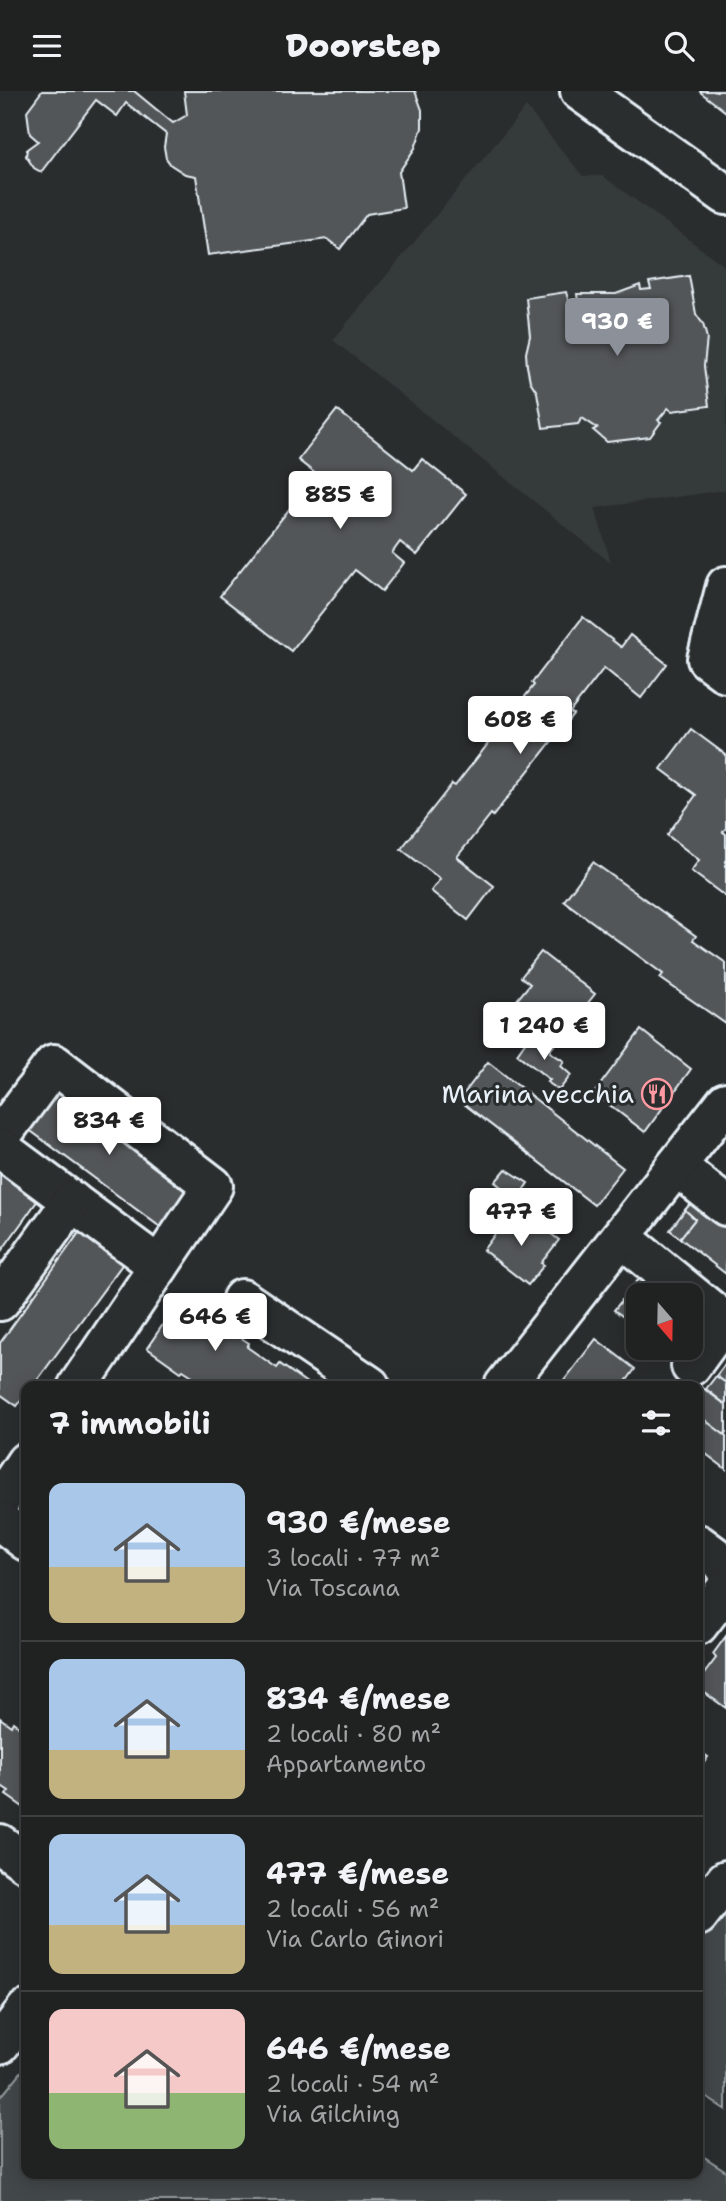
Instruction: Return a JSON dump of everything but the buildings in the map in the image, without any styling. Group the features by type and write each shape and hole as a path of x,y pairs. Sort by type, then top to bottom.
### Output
{"street":[{"path":"580,91 726,195"},
{"path":"717,666 726,586"},
{"path":"0,1137 54,1065 213,1186 81,1381"},
{"path":"508,1381 726,1102"},
{"path":"0,1148 159,1266"},
{"path":"676,1165 726,1206"},
{"path":"0,1301 72,1201"},
{"path":"621,1237 724,1321 691,1366"},
{"path":"242,1299 363,1381"},
{"path":"0,1500 21,1469"},
{"path":"0,1521 21,1537"},
{"path":"703,1548 722,1561 726,1568"},
{"path":"703,1619 726,1589"},
{"path":"0,1844 21,1859"},
{"path":"703,1910 726,1880"},
{"path":"0,2044 21,2017"}],"shaded area":[{"path":"526,107 583,176 603,176 726,267 726,490 595,508 611,563 333,340"},
{"path":"720,1915 726,1919 726,2110 703,2095 703,1937"},
{"path":"21,2072 21,2179 703,2179 703,2156 726,2171 726,2201 0,2201 0,2098"}],"place":[{"name":"Marina vecchia","path":"657,1094"}]}
